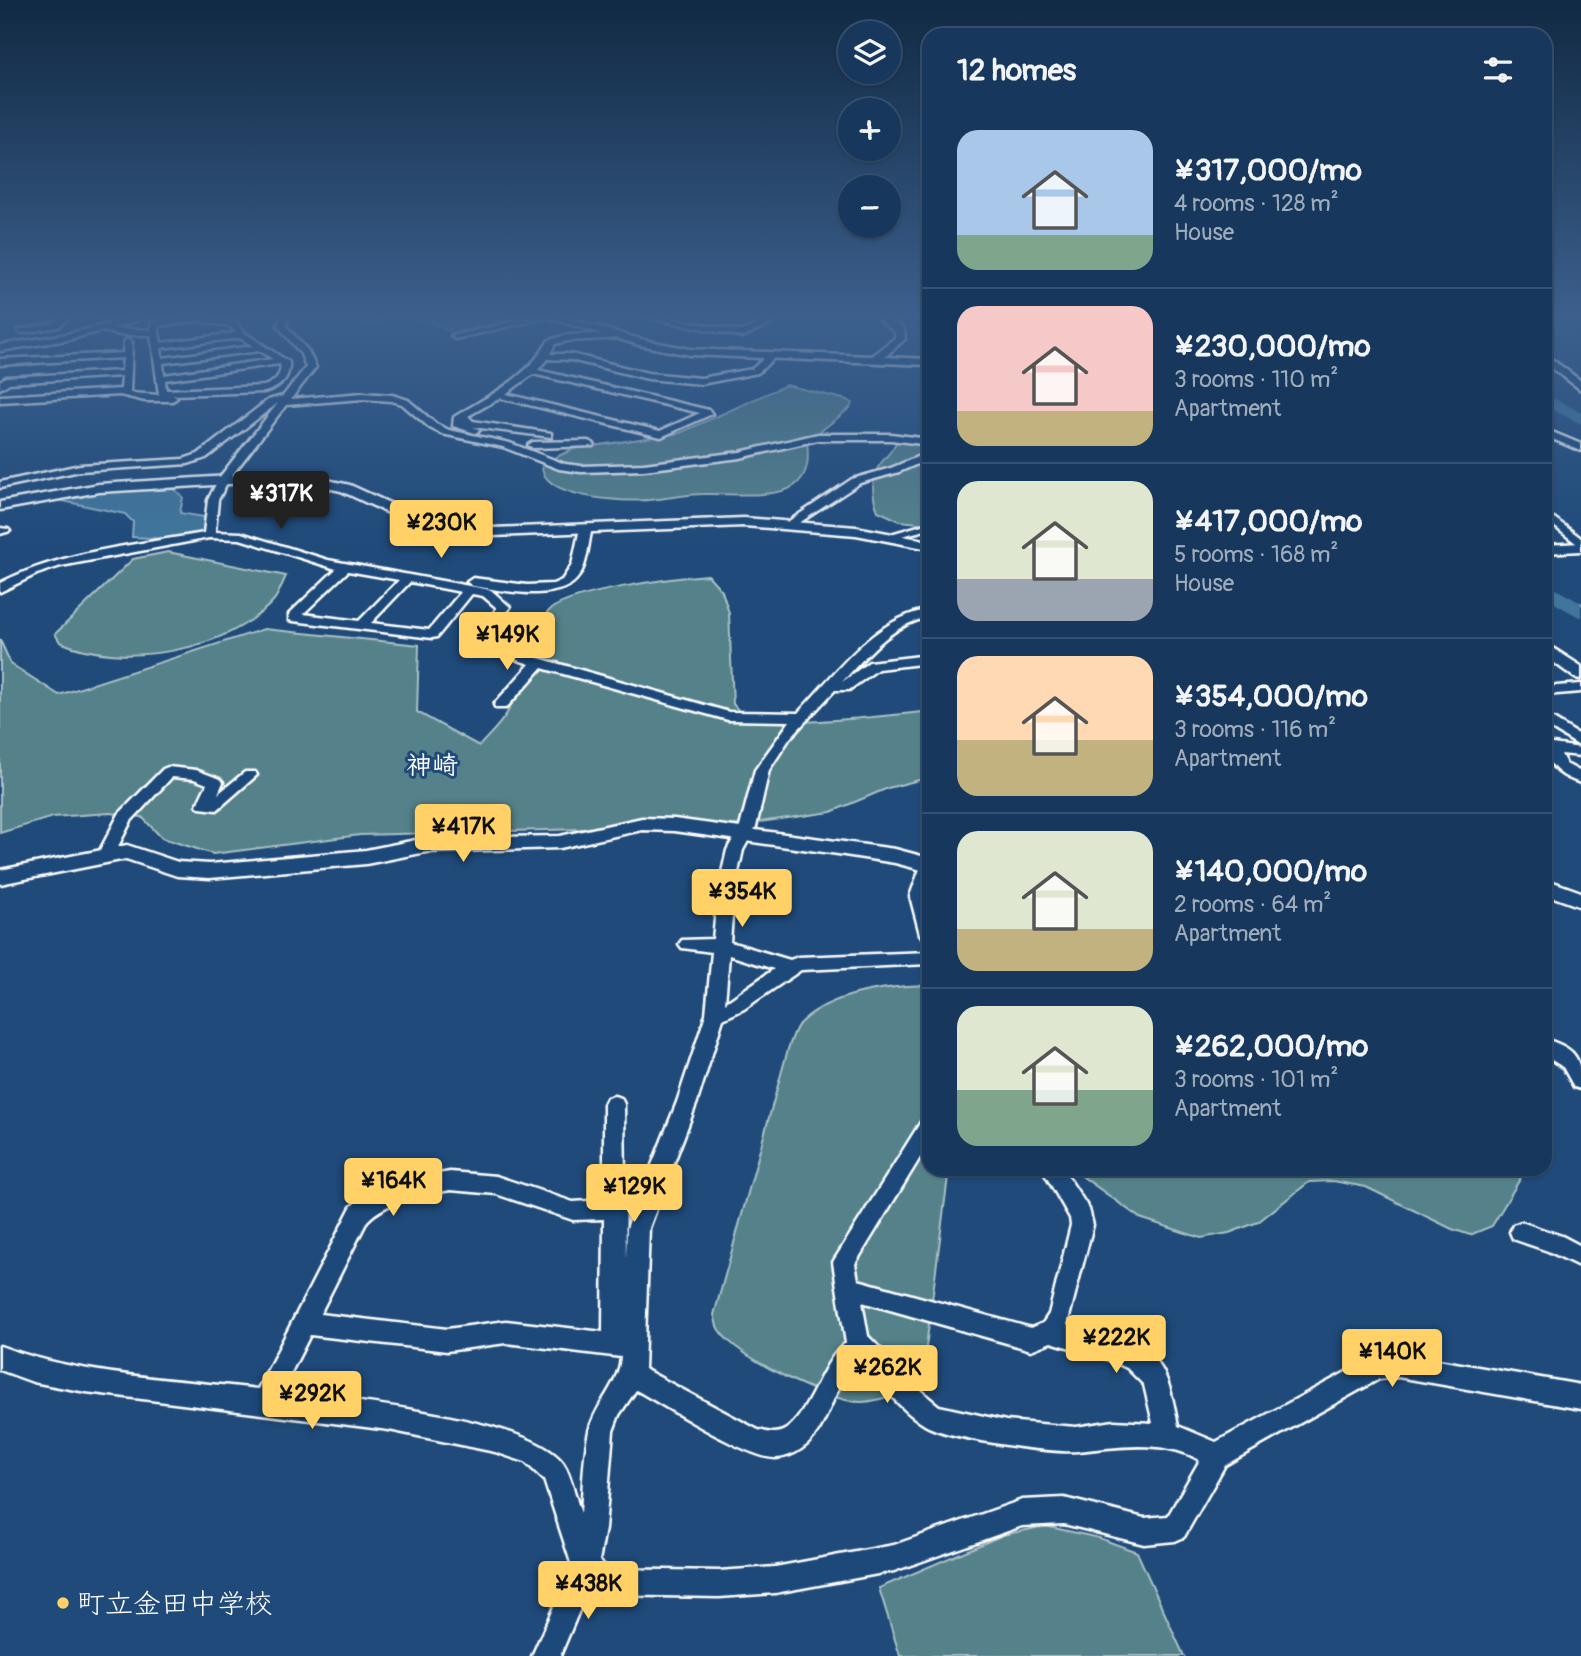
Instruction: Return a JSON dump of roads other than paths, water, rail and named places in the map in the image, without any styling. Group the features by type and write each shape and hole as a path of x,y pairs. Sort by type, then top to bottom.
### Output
{"main road":[{"path":"1552,656 1581,674"}],"street":[{"path":"0,399 120,392"},
{"path":"125,392 125,395 145,398 220,392"},
{"path":"162,392 288,398 392,398 405,402 433,426 446,432 506,445 563,467 597,470 740,456 818,437 891,437 922,441"},
{"path":"209,535 213,500 223,478 292,392"},
{"path":"504,392 457,419 458,426 507,436 511,439 506,445"},
{"path":"499,396 661,434 706,415 706,412 622,392"},
{"path":"0,485 80,468 184,462 202,456 271,402 288,398"},
{"path":"466,414 469,423 547,435"},
{"path":"1552,435 1581,447"},
{"path":"506,445 589,444"},
{"path":"789,524 856,481 895,470 922,458"},
{"path":"0,506 99,488 223,478 262,478 345,488 413,519 447,529 492,532 744,522 789,524 890,536 922,543"},
{"path":"1554,521 1581,545"},
{"path":"0,588 59,563 209,535 242,536 326,563 546,589 568,582 574,575 586,528"},
{"path":"890,536 922,528"},
{"path":"1552,548 1581,545"},
{"path":"348,566 487,593 504,607 488,631 499,649 539,663 727,716 802,717"},
{"path":"348,566 293,617 432,634 470,589"},
{"path":"0,576 23,576"},
{"path":"362,625 407,579"},
{"path":"624,1345 638,1228 687,1102 715,1014 726,890 735,850 748,827 762,770 771,753 802,717 875,639 922,614"},
{"path":"833,686 844,687 874,665 922,660"},
{"path":"501,705 539,663"},
{"path":"1552,690 1581,688"},
{"path":"1552,723 1581,743"},
{"path":"1552,748 1581,752"},
{"path":"1552,754 1560,767 1581,778"},
{"path":"105,856 125,818 168,772 196,775 215,782 205,805 212,806 250,775"},
{"path":"0,877 127,852 177,869 210,871 366,857 426,845 560,842 642,824 674,825 838,847 895,856 922,864"},
{"path":"922,885 918,896 922,910"},
{"path":"1552,889 1581,900"},
{"path":"688,944 721,946 790,967"},
{"path":"715,1014 733,1010 790,967 798,964 922,958"},
{"path":"1552,1050 1570,1062 1581,1081"},
{"path":"546,1656 585,1566 592,1529 601,1431 610,1407 624,1389 630,1374 624,1345 613,1209 614,1104"},
{"path":"922,1137 844,1262 856,1341 919,1406 934,1416 1006,1433 1076,1439 1114,1433 1168,1436 1216,1456"},
{"path":"848,1288 1031,1339 1051,1331 1059,1318 1082,1225 1081,1216 1056,1176"},
{"path":"264,1402 359,1214 370,1203 422,1186 462,1181 496,1185 573,1211 613,1209"},
{"path":"1521,1232 1554,1243 1581,1257"},
{"path":"305,1323 447,1340 506,1332 624,1345"},
{"path":"1051,1331 1132,1357 1145,1367 1153,1378 1168,1436"},
{"path":"630,1374 755,1442 771,1448 789,1445 801,1434 811,1421 836,1370 845,1358 861,1346"},
{"path":"0,1358 33,1370 86,1380 389,1418 495,1440 532,1452 554,1472 585,1566 604,1582 719,1584 775,1580 894,1558 1021,1513 1064,1511 1144,1531 1175,1528 1216,1456 1376,1368 1398,1365 1581,1397"}],"water":[{"path":"169,485 183,497 180,513 204,517 203,531 178,538 132,537 133,522 125,514 58,500 84,494"}],"waterway":[{"path":"1552,403 1581,419"},
{"path":"1552,593 1581,612"},
{"path":"1564,601 1581,604"}],"place":[{"name":"町立金田中学校","path":"63,1603"}],"district":[{"name":"神崎","path":"432,765"}]}
